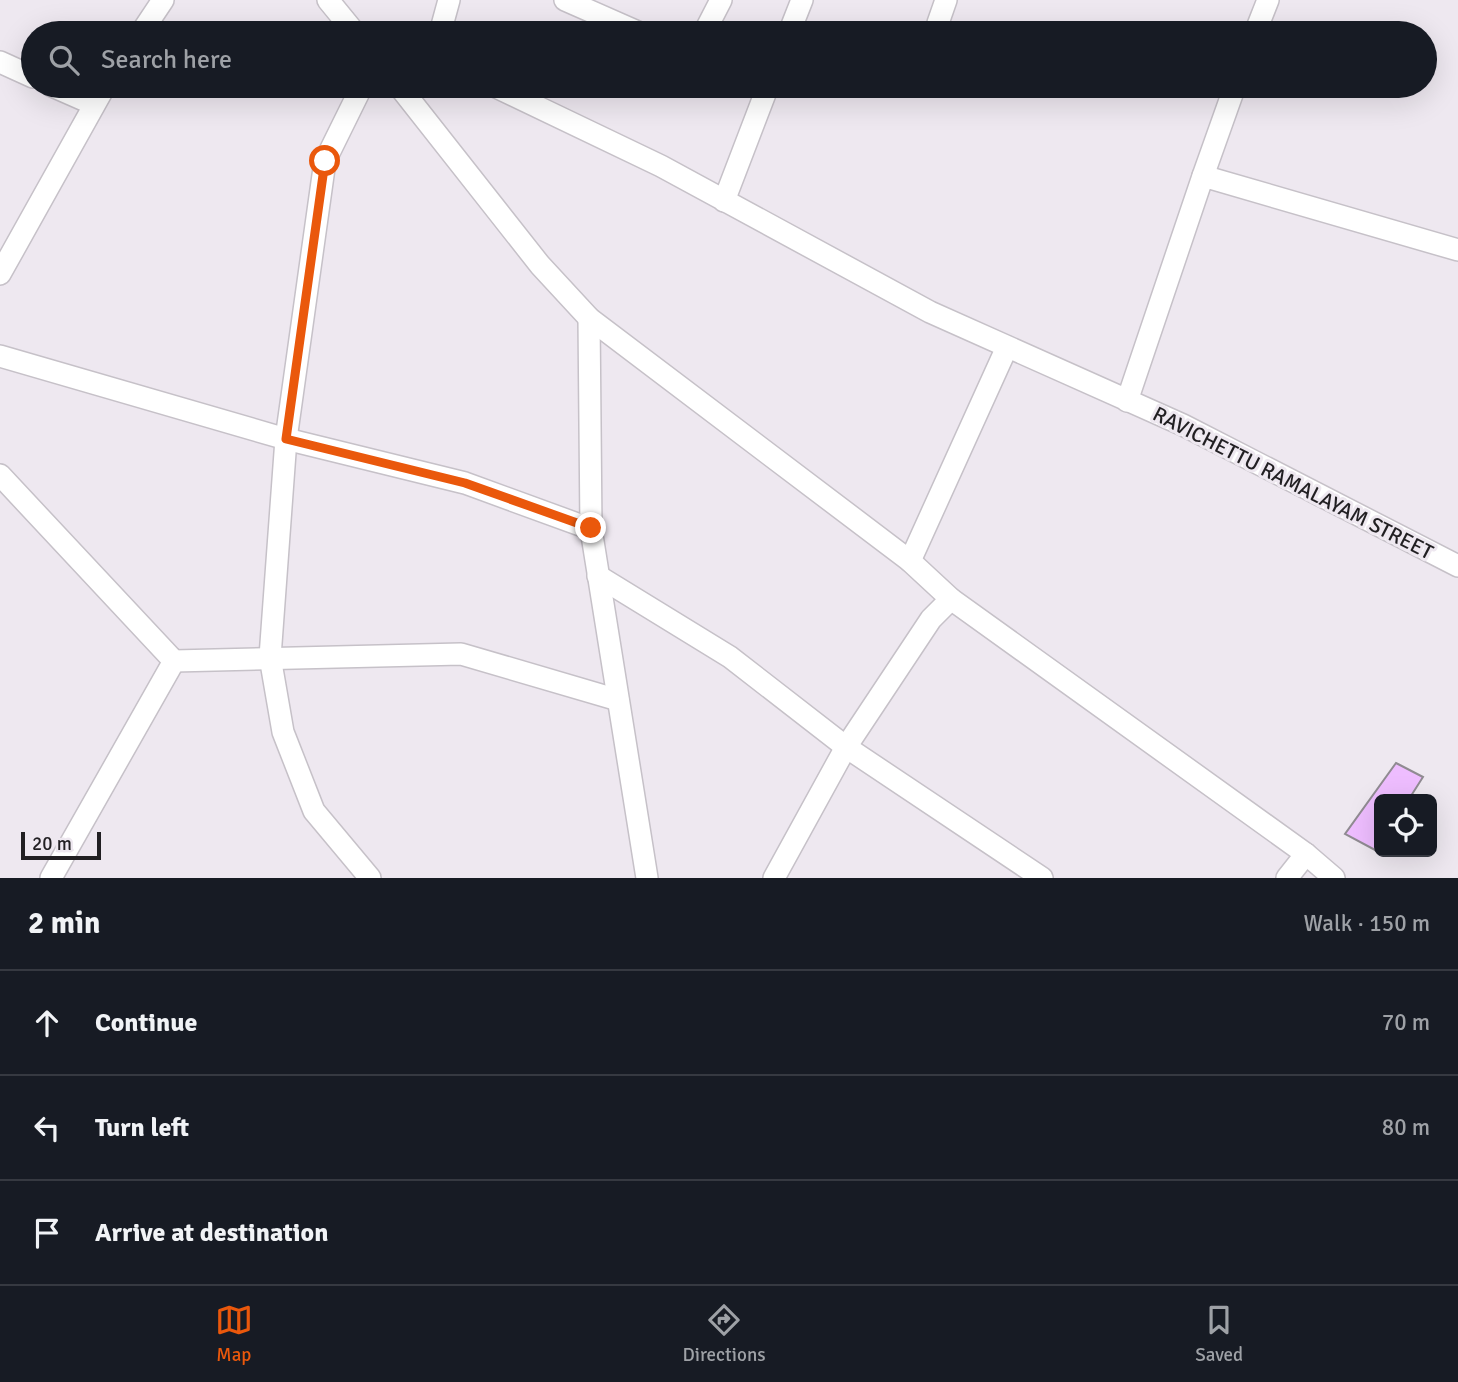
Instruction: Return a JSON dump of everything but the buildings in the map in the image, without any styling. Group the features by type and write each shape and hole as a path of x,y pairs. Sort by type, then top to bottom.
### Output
{"street":[{"path":"149,21 163,0"},
{"path":"328,0 345,21"},
{"path":"443,21 449,0"},
{"path":"565,0 613,21"},
{"path":"710,21 721,0"},
{"path":"794,21 802,0"},
{"path":"939,21 946,0"},
{"path":"1260,21 1268,0"},
{"path":"0,62 21,72"},
{"path":"79,98 93,104"},
{"path":"0,274 97,98"},
{"path":"356,98 325,161 286,439 270,657 283,732 314,811 370,878"},
{"path":"411,98 540,265 589,318 910,561 951,598 1307,854 1334,878"},
{"name":"RAVICHETTU RAMALAYAM STREET","path":"519,98 661,166 930,312 1183,425 1458,566"},
{"path":"724,201 763,98"},
{"path":"1127,401 1231,98"},
{"path":"1202,176 1458,250"},
{"path":"589,318 591,528 647,878"},
{"path":"910,561 1007,347"},
{"path":"0,356 286,439 465,483 591,528"},
{"path":"0,475 174,661 461,654 618,700"},
{"path":"598,576 730,657 846,747 1042,878"},
{"path":"774,878 846,747 931,619 951,598"},
{"path":"51,878 174,661"},
{"path":"1287,878 1307,854"}],"route":[{"path":"325,161 286,439 465,483 591,528"}]}
